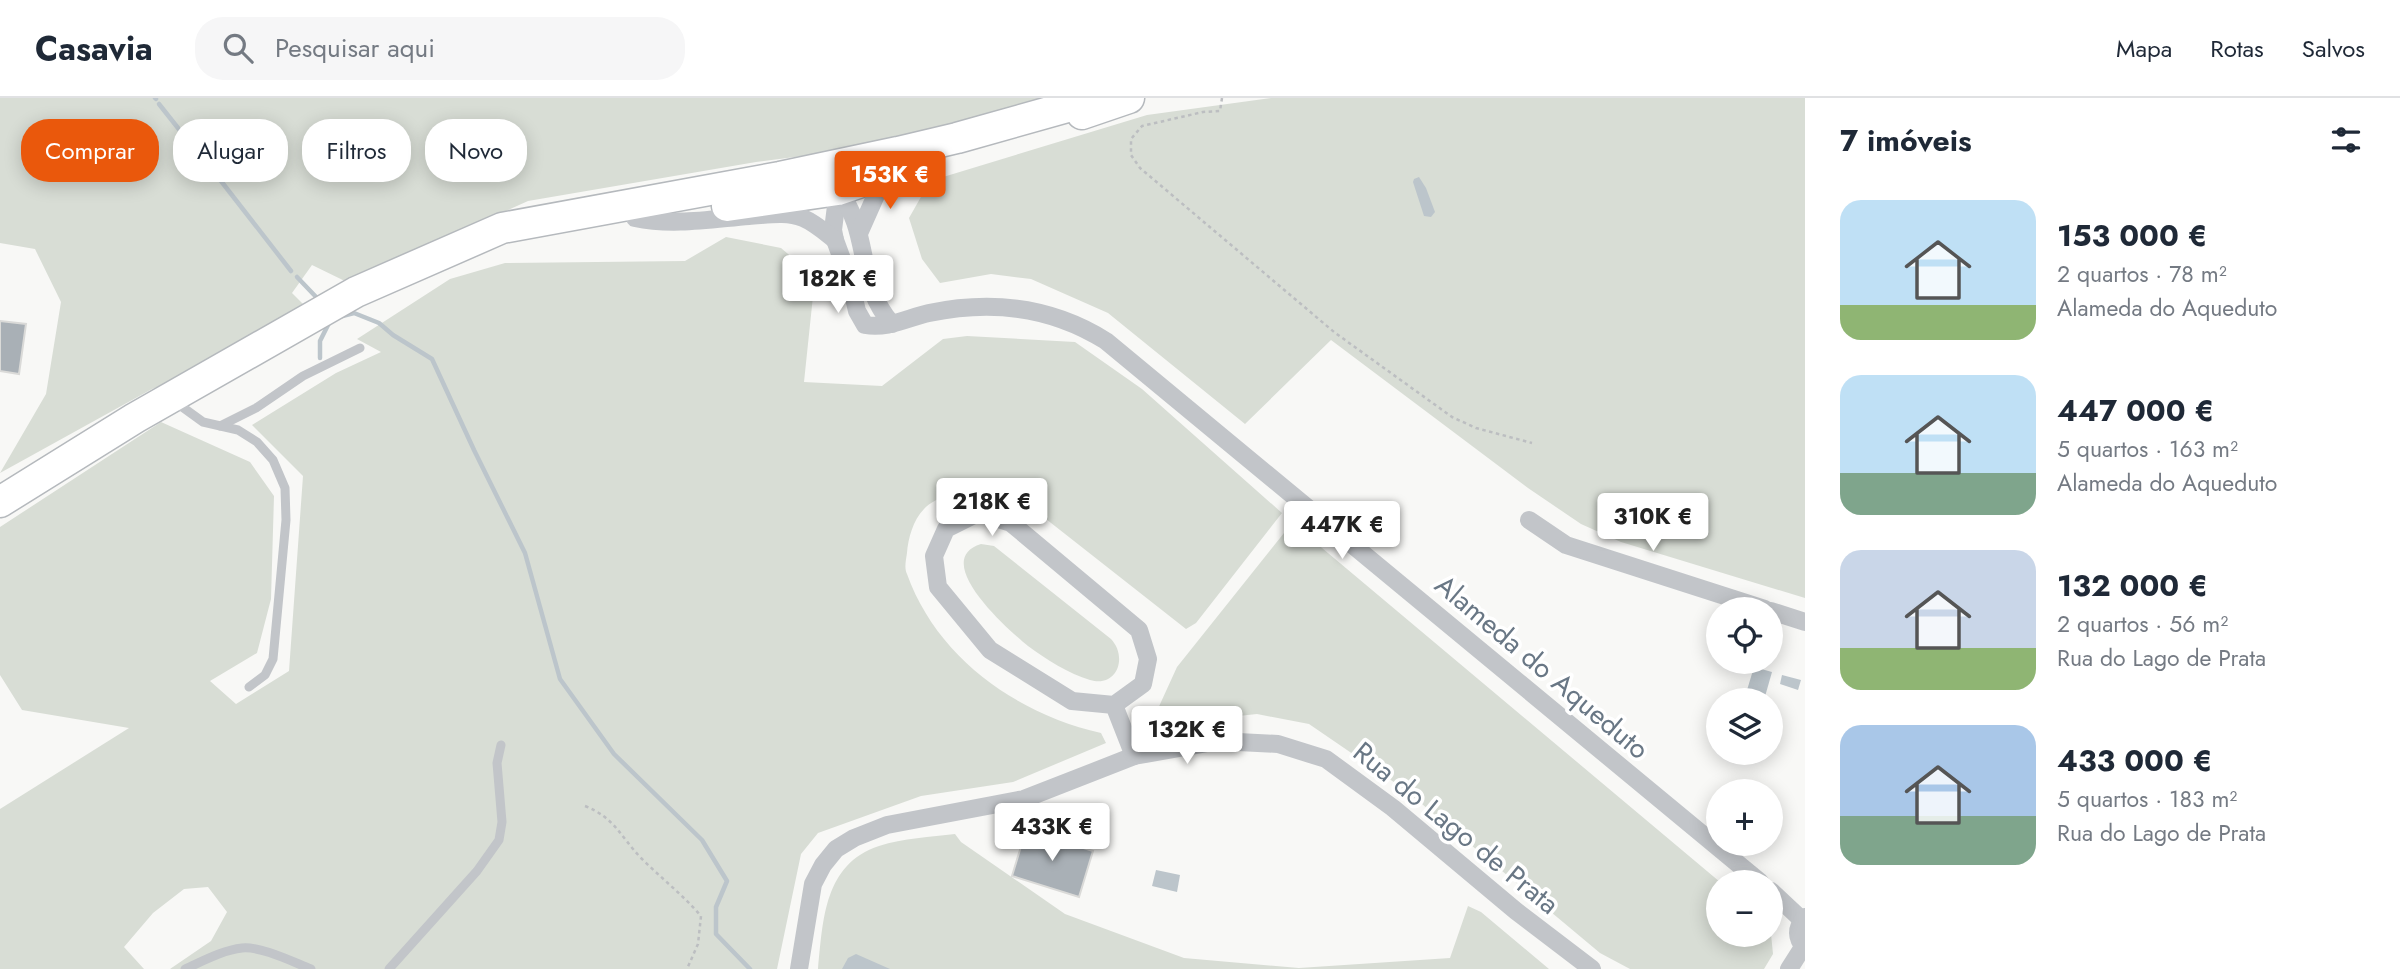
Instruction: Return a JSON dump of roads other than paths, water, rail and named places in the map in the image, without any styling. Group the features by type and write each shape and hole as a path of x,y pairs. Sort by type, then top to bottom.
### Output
{"main road":[{"path":"0,502 170,398 356,292 502,228 798,173 957,138 1099,98"},
{"path":"460,245 512,233 838,190 1129,98"},
{"path":"838,190 860,172 957,138"},
{"path":"798,173 838,190"}],"street":[{"path":"860,232 880,186 892,173"},
{"path":"838,190 849,205 860,232 866,274 873,296 892,324"},
{"name":"Alameda do Aqueduto","path":"838,190 833,230 857,311 865,325 892,324 947,309 974,306 1027,309 1085,328 1106,341 1745,870"},
{"path":"635,218 650,222 778,214 802,217 835,240"},
{"path":"978,513 1011,523 1139,630 1148,659 1143,684 1114,705 1072,701 990,650 938,586 934,556 946,529 978,513"},
{"path":"1529,520 1566,545 1728,597"},
{"path":"1783,615 1805,622"},
{"path":"1114,705 1134,756"},
{"name":"Rua do Lago de Prata","path":"799,969 813,884 822,865 836,849 854,838 887,825 1024,799 1134,756 1219,741 1278,744 1326,759 1393,807 1516,911 1592,969"},
{"path":"1783,901 1804,919 1798,934 1804,948 1789,969"}],"lane":[{"path":"220,426 256,408 303,376 360,348"},
{"path":"170,398 203,422 238,430 257,442 273,460 285,488 286,520 272,660 265,675 249,687"},
{"path":"389,969 477,871 499,840 502,822 497,762 501,746"},
{"path":"185,969 243,947 257,949 311,969"}],"waterway":[{"path":"159,104 173,122"},
{"path":"222,182 291,271"},
{"path":"297,277 318,299"},
{"path":"320,358 320,341 331,319 354,313 379,323 432,359 525,553 560,679 614,754 702,840 727,881 716,907 716,934 750,969"}]}
